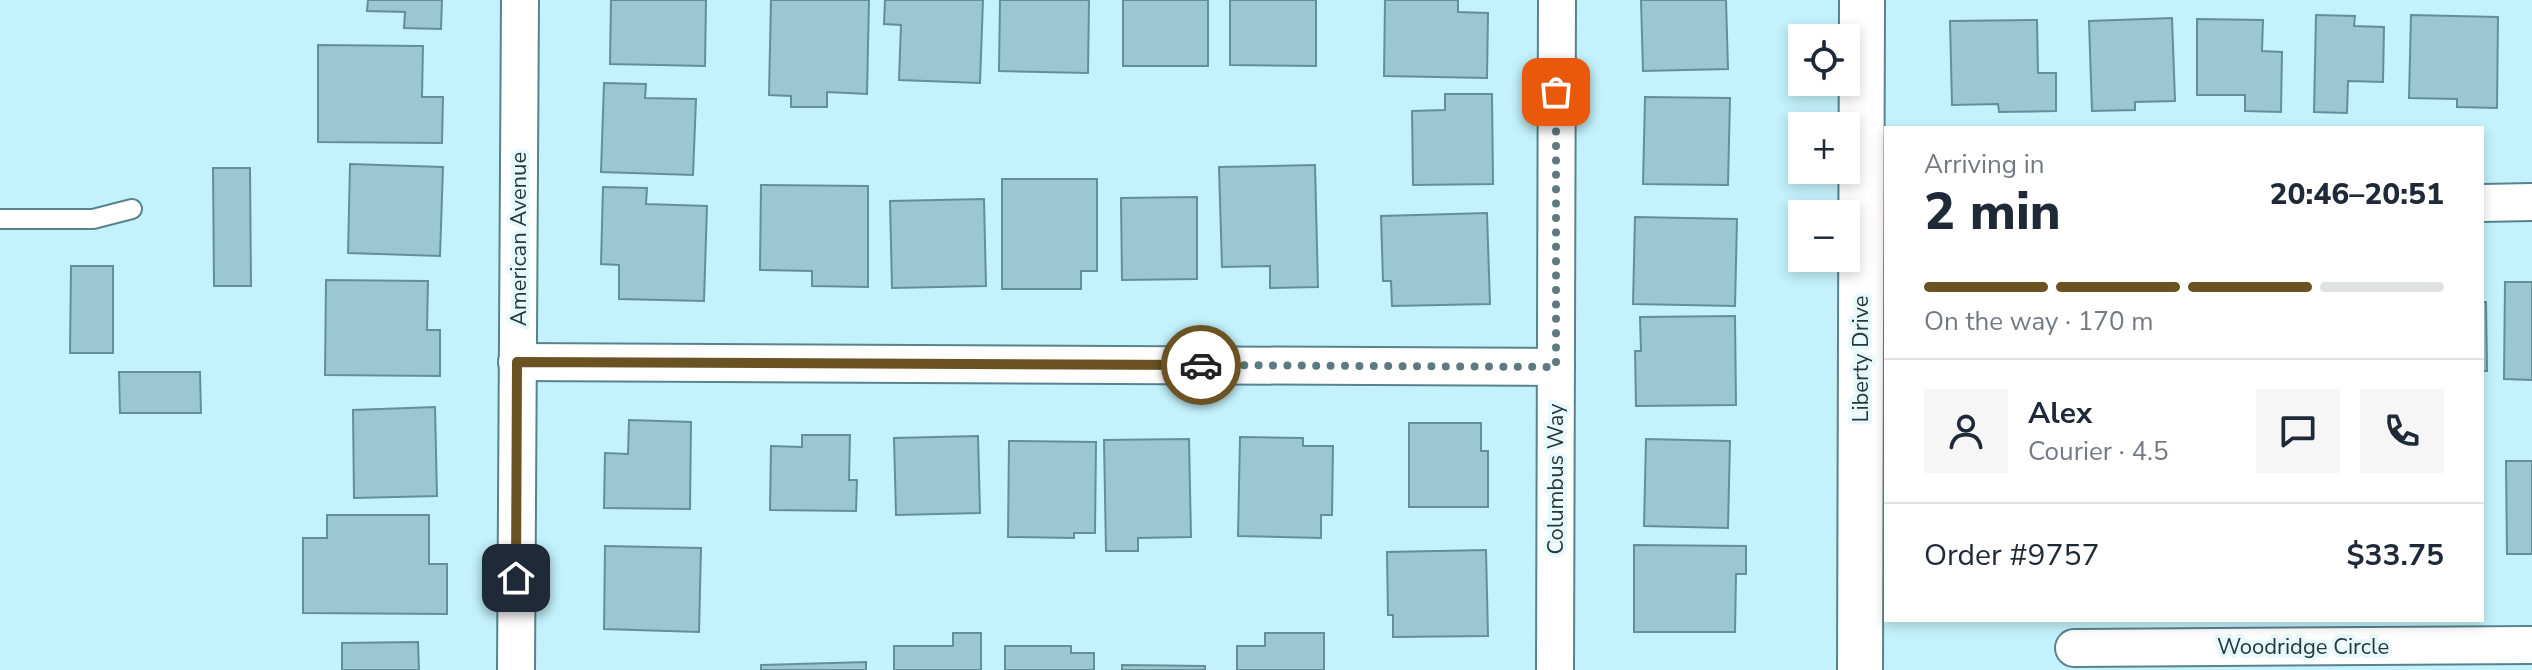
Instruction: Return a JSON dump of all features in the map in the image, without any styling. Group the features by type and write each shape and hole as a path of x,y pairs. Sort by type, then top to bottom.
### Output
{"street":[{"name":"American Avenue","path":"516,670 520,0"},
{"name":"Columbus Way","path":"1555,670 1557,0"},
{"name":"Liberty Drive","path":"1860,670 1873,210 1862,0"},
{"path":"2484,203 2532,202"},
{"path":"517,362 1556,367"},
{"name":"Woodridge Circle","path":"2074,648 2532,645"}],"lane":[{"path":"0,219 93,219 132,209"}],"building":[{"path":"368,0 442,0 441,29 404,28 405,12 367,11"},
{"path":"611,0 706,0 705,66 610,64"},
{"path":"771,0 869,0 867,94 827,92 827,107 791,107 791,96 769,95"},
{"path":"885,0 983,0 980,83 899,80 901,25 884,24"},
{"path":"1000,0 1089,0 1088,73 999,71"},
{"path":"1123,0 1208,0 1208,66 1123,66"},
{"path":"1230,0 1316,0 1316,66 1230,65"},
{"path":"1385,0 1458,0 1458,12 1488,13 1487,78 1384,76"},
{"path":"1641,0 1726,0 1728,69 1643,71"},
{"path":"2316,15 2355,16 2354,26 2384,27 2383,82 2348,81 2347,113 2314,112"},
{"path":"2411,15 2498,17 2497,108 2457,107 2457,99 2409,98"},
{"path":"2172,18 2175,101 2135,102 2135,110 2092,111 2089,21"},
{"path":"2197,19 2263,20 2262,51 2282,52 2281,112 2245,111 2245,95 2197,95"},
{"path":"2037,20 2038,73 2056,73 2056,111 1999,112 1998,104 1952,105 1950,21"},
{"path":"318,45 423,46 422,97 443,97 442,143 318,142"},
{"path":"604,83 646,84 645,98 696,99 693,175 601,172"},
{"path":"1445,94 1492,94 1493,184 1413,185 1412,111 1445,110"},
{"path":"1645,97 1730,98 1728,185 1643,184"},
{"path":"350,164 443,167 440,256 348,253"},
{"path":"1315,165 1318,287 1270,288 1270,266 1222,267 1219,167"},
{"path":"213,168 250,168 251,286 214,286"},
{"path":"1002,179 1097,179 1097,271 1081,271 1081,289 1002,289"},
{"path":"761,185 868,186 868,287 812,286 812,271 760,270"},
{"path":"603,187 647,188 646,204 707,206 704,301 619,299 619,265 601,264"},
{"path":"1197,197 1197,279 1122,280 1121,198"},
{"path":"984,199 986,286 892,288 890,201"},
{"path":"1487,213 1490,304 1392,306 1391,281 1383,281 1381,216"},
{"path":"1635,217 1737,219 1735,306 1633,304"},
{"path":"71,266 113,266 113,353 70,353"},
{"path":"326,280 428,281 427,330 440,330 440,376 325,375"},
{"path":"2505,282 2532,282 2532,380 2504,379"},
{"path":"2484,302 2486,302 2487,371 2484,371"},
{"path":"1735,316 1736,405 1636,406 1635,351 1641,351 1640,317"},
{"path":"119,372 200,372 201,413 120,413"},
{"path":"435,407 437,496 354,498 353,410"},
{"path":"629,420 691,422 690,509 604,508 605,453 628,454"},
{"path":"1409,423 1481,423 1481,451 1488,451 1488,507 1409,507"},
{"path":"802,435 850,435 849,480 857,480 856,511 770,510 771,446 802,447"},
{"path":"978,436 980,513 896,515 894,438"},
{"path":"1240,437 1303,438 1303,446 1333,446 1332,515 1321,515 1321,538 1238,536"},
{"path":"1189,439 1191,537 1138,538 1138,551 1106,551 1104,440"},
{"path":"1646,439 1730,441 1728,528 1644,526"},
{"path":"1009,441 1096,442 1095,533 1074,533 1074,538 1008,537"},
{"path":"2506,461 2532,461 2532,554 2507,554"},
{"path":"327,515 429,515 429,564 447,564 447,614 303,613 303,538 327,538"},
{"path":"1634,545 1746,546 1746,574 1736,574 1735,632 1634,632"},
{"path":"605,546 701,548 699,632 604,629"},
{"path":"1486,550 1488,636 1393,637 1393,615 1388,615 1387,552"},
{"path":"953,633 981,633 981,670 894,670 894,646 953,646"},
{"path":"1265,633 1324,633 1324,670 1237,670 1237,646 1265,646"},
{"path":"418,642 419,670 342,670 342,643"},
{"path":"1005,646 1071,646 1071,653 1094,653 1094,670 1005,670"},
{"path":"866,662 866,670 761,670 761,665"},
{"path":"1122,665 1205,666 1205,670 1122,670"}],"way so far":[{"path":"1201,365 1556,367 1556,92"}],"route":[{"path":"516,578 517,362 1201,365"}]}
